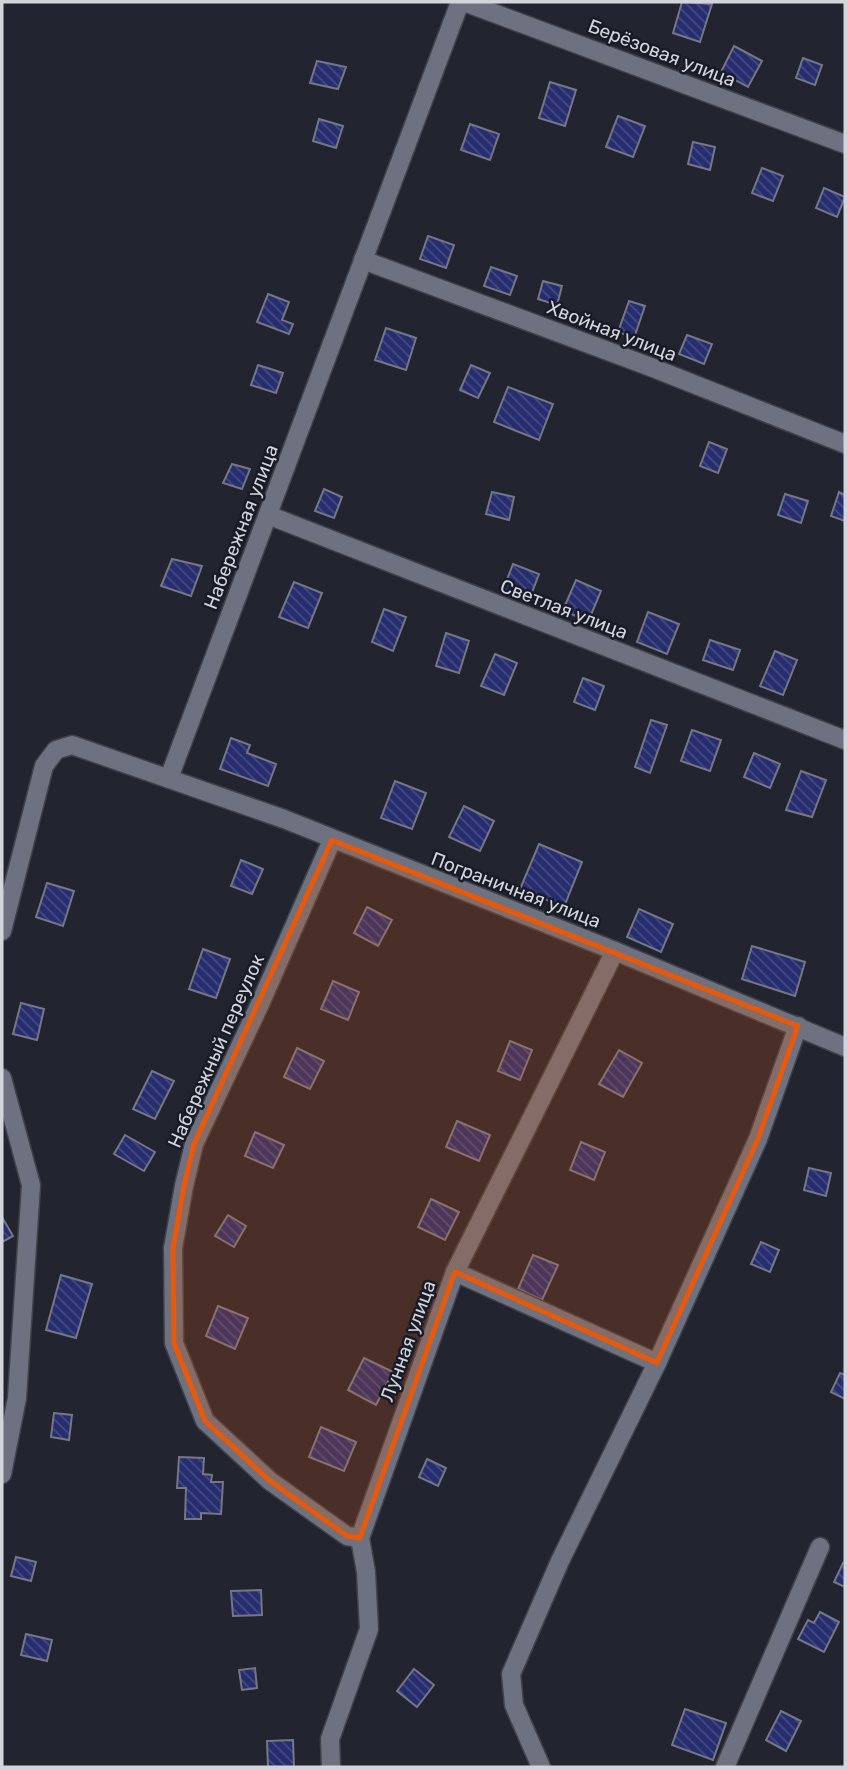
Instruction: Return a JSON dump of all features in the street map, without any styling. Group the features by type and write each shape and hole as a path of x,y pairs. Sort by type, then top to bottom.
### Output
{"street":[{"name":"Берёзовая улица","path":"462,2 845,144"},
{"name":"Набережная улица","path":"169,778 462,2"},
{"name":"Хвойная улица","path":"363,260 648,366 845,444"},
{"name":"Светлая улица","path":"268,515 845,740"},
{"path":"2,931 44,766 56,750 72,745 169,778"},
{"name":"Пограничная улица","path":"169,778 284,819 845,1047"},
{"name":"Набережный переулок","path":"332,840 260,1004 194,1144 173,1248 174,1343 205,1421 270,1481 347,1536 360,1538"},
{"name":"Лунная улица","path":"331,1767 330,1739 369,1629 366,1572 360,1538 455,1272 614,951"},
{"path":"546,1767 514,1705 511,1674 560,1561 657,1363 758,1139 798,1026"},
{"path":"2,1078 31,1185 17,1398 2,1474"},
{"path":"455,1272 657,1363"},
{"path":"725,1767 820,1547"}],"highlighted area":[{"path":"332,840 798,1026 758,1139 657,1363 455,1272 360,1538 347,1536 270,1481 205,1421 174,1343 173,1248 184,1186 194,1144"}],"building":[{"path":"682,2 712,4 700,42 673,33"},
{"path":"734,46 762,61 748,87 721,72"},
{"path":"803,58 822,65 815,85 796,78"},
{"path":"317,61 346,67 338,89 310,83"},
{"path":"550,82 576,90 565,126 539,118"},
{"path":"618,116 645,126 633,157 606,147"},
{"path":"319,119 343,126 336,148 313,141"},
{"path":"470,124 499,134 490,160 461,150"},
{"path":"693,142 715,147 710,170 688,164"},
{"path":"762,168 783,176 773,201 752,193"},
{"path":"824,188 845,197 837,217 816,208"},
{"path":"428,236 454,245 446,268 420,259"},
{"path":"491,267 517,276 510,295 484,286"},
{"path":"543,281 562,286 557,305 538,299"},
{"path":"268,294 289,302 282,320 293,324 289,334 257,322"},
{"path":"629,301 645,306 634,338 618,332"},
{"path":"386,328 416,338 406,370 375,360"},
{"path":"687,335 712,344 704,364 679,354"},
{"path":"258,365 283,373 276,393 251,385"},
{"path":"471,365 490,373 478,398 460,390"},
{"path":"508,387 553,404 539,440 494,422"},
{"path":"709,442 727,449 718,473 700,466"},
{"path":"232,464 250,469 242,489 223,483"},
{"path":"324,489 342,497 334,518 315,511"},
{"path":"492,492 514,497 509,520 486,514"},
{"path":"839,492 845,495 845,521 831,516"},
{"path":"785,494 808,501 801,523 778,515"},
{"path":"172,559 202,566 191,596 161,586"},
{"path":"513,564 539,574 529,600 503,590"},
{"path":"576,580 601,591 588,622 563,610"},
{"path":"294,582 322,593 308,628 279,617"},
{"path":"384,609 406,617 393,651 372,642"},
{"path":"648,612 679,624 667,654 637,642"},
{"path":"446,633 469,641 459,673 436,666"},
{"path":"710,640 740,650 733,670 703,660"},
{"path":"775,651 797,660 783,695 760,686"},
{"path":"495,654 517,663 504,695 481,686"},
{"path":"583,678 604,686 595,710 574,702"},
{"path":"651,720 667,725 650,773 635,767"},
{"path":"692,730 721,740 710,771 681,761"},
{"path":"231,738 250,745 247,753 276,764 268,786 220,769"},
{"path":"754,753 780,764 770,788 744,777"},
{"path":"801,771 826,780 812,817 786,810"},
{"path":"395,781 426,793 412,829 381,818"},
{"path":"464,806 494,821 480,851 449,837"},
{"path":"539,844 582,862 564,907 520,889"},
{"path":"241,860 263,869 252,894 231,886"},
{"path":"47,883 74,891 63,926 36,917"},
{"path":"367,907 392,920 378,946 354,933"},
{"path":"639,909 673,924 661,952 627,937"},
{"path":"752,946 805,962 795,996 742,979"},
{"path":"203,949 230,959 216,998 189,989"},
{"path":"333,981 359,992 348,1020 321,1009"},
{"path":"21,1003 44,1009 37,1040 13,1034"},
{"path":"510,1041 532,1050 520,1080 498,1071"},
{"path":"297,1048 324,1061 310,1089 284,1077"},
{"path":"619,1050 642,1063 623,1097 599,1084"},
{"path":"152,1071 174,1081 155,1119 133,1109"},
{"path":"457,1121 490,1135 479,1161 446,1147"},
{"path":"255,1132 284,1145 273,1168 245,1156"},
{"path":"125,1135 155,1152 144,1171 114,1154"},
{"path":"581,1142 605,1152 594,1180 570,1170"},
{"path":"809,1168 831,1173 826,1196 804,1190"},
{"path":"431,1199 459,1212 445,1240 418,1227"},
{"path":"228,1215 246,1226 234,1247 215,1236"},
{"path":"2,1217 13,1236 2,1242"},
{"path":"761,1242 779,1250 770,1272 751,1264"},
{"path":"533,1255 558,1265 542,1300 518,1289"},
{"path":"61,1275 92,1284 76,1338 46,1330"},
{"path":"218,1306 248,1318 235,1349 206,1336"},
{"path":"364,1358 393,1372 376,1405 348,1390"},
{"path":"840,1373 845,1375 845,1399 831,1392"},
{"path":"54,1413 72,1415 69,1440 51,1437"},
{"path":"321,1427 356,1442 344,1471 309,1457"},
{"path":"179,1457 204,1458 203,1474 212,1475 211,1482 223,1482 221,1514 201,1513 201,1519 185,1519 186,1488 177,1488"},
{"path":"427,1459 446,1468 438,1486 419,1477"},
{"path":"16,1557 36,1562 31,1581 11,1576"},
{"path":"843,1563 845,1564 845,1587 834,1582"},
{"path":"261,1590 262,1615 233,1616 231,1591"},
{"path":"820,1612 839,1622 824,1652 798,1639 808,1620 814,1623"},
{"path":"26,1634 52,1640 47,1661 21,1655"},
{"path":"255,1668 257,1688 242,1690 239,1670"},
{"path":"414,1669 434,1685 417,1707 397,1691"},
{"path":"685,1709 726,1723 713,1760 672,1745"},
{"path":"781,1711 801,1721 786,1751 766,1740"},
{"path":"293,1740 294,1767 268,1767 267,1741"}]}
